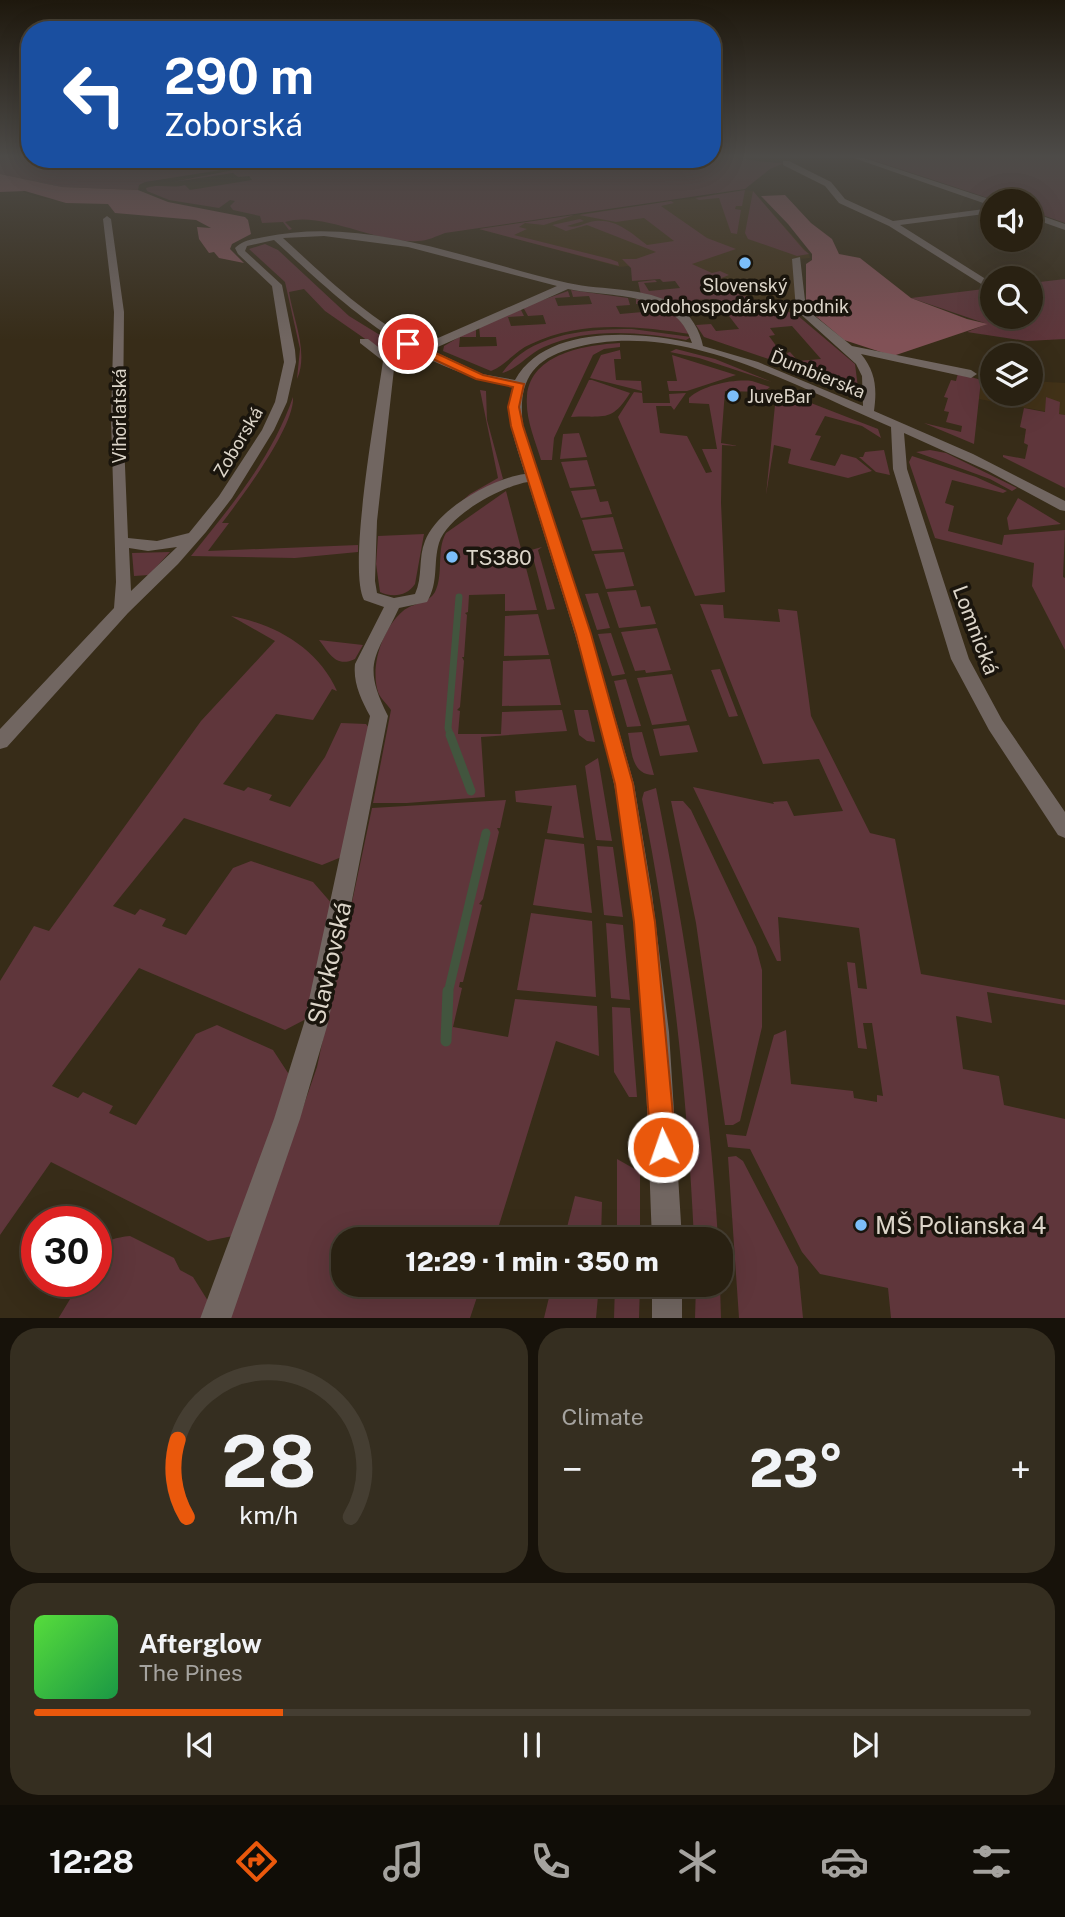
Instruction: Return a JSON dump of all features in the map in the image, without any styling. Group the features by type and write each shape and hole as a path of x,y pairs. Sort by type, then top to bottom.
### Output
{"street":[{"path":"877,218 980,279"},
{"path":"892,224 938,218"},
{"name":"Vihorlatská","path":"107,219 119,312 117,418 124,582 122,609"},
{"path":"1043,219 1065,227"},
{"path":"276,237 329,235 405,243 566,286 627,295 672,307 681,314 692,331 698,348"},
{"path":"276,237 354,308 394,336 479,377 519,384 514,407 583,634 624,784 641,894 656,1032 666,1227"},
{"name":"Zoborská","path":"122,609 173,561 225,498 256,452 281,402 290,362 278,289 266,272 240,249 248,242 276,237"},
{"path":"797,259 801,310 862,359 869,372 868,413"},
{"path":"421,350 566,286"},
{"name":"Ďumbierska","path":"519,384 525,372 538,359 578,343 631,338 698,348 787,378 897,425 988,465 1065,507"},
{"path":"364,341 389,359 366,585 370,596 393,604 415,601 424,593 430,547 436,532 488,492 507,482 534,477"},
{"path":"849,349 971,374"},
{"name":"Lomnická","path":"897,425 900,469 960,659 972,687 1001,734 1065,829"},
{"path":"121,541 139,547 153,547 170,545 192,537"},
{"name":"Slavkovská","path":"215,1318 287,1119 316,1023 379,716 363,680 364,664 393,604"},
{"path":"0,742 122,609"},
{"path":"667,1297 667,1318"}],"shaded area":[{"path":"167,218 246,218 251,234 232,244 230,249 244,263 219,258 214,252 209,253 199,239 197,227 211,228 196,220"},
{"path":"260,218 551,218 445,233 418,241 385,238 315,220 285,222 292,229 289,230 283,222 262,223"},
{"path":"557,218 777,218 809,254 810,258 798,259 803,313 797,315 628,266 620,267 479,229"},
{"path":"566,218 544,225 525,223 519,227 527,229 514,235 610,259 618,262 619,266 479,229"},
{"path":"592,218 678,218 707,238 736,249 692,264 712,273 720,271 729,275 709,283 797,315 855,364 859,396 793,368 787,353 790,352 798,361 821,359 792,326 770,328 775,335 769,336 782,354 786,365 704,337 696,325 711,324 716,331 739,329 716,299 695,300 699,307 682,308 641,295 638,282 655,280 657,282 644,283 649,291 680,288 675,281 663,282 660,279 632,281 631,268 622,259 636,259 656,252 587,225 566,231 552,225 580,219 584,221 567,226 603,221 623,228 647,245 674,241 644,218 616,222"},
{"path":"726,218 740,218 737,234 731,233"},
{"path":"748,218 776,218 809,254 797,256 748,239 745,233"},
{"path":"782,218 806,218 832,239 839,254 860,258 911,298 980,322 980,327 893,356 844,340 806,308 806,264 812,260 812,254"},
{"path":"1049,218 1065,218 1065,223"},
{"path":"265,244 278,250 349,316 414,356 394,359 325,311 304,289 289,292 301,347 297,379 300,349 285,282 249,249"},
{"path":"1065,279 1065,339 1027,341 967,332 980,327 980,329 1043,329 1043,282"},
{"path":"980,289 980,322 911,298"},
{"path":"571,290 628,298 630,305 616,306 620,314 654,311 650,303 636,304 636,299 655,303 673,313 690,334 630,327 569,331 526,347 491,371 443,351 444,346 476,327 476,337 460,337 459,347 497,346 496,337 480,337 479,326 520,308 524,316 508,317 511,326 546,324 543,315 528,316 523,307 568,291 570,297 555,298 558,306 592,304 589,296 573,297"},
{"path":"632,329 691,337 686,340 632,333 578,336 544,347 502,373 528,349 561,336 597,330"},
{"path":"620,343 620,347 604,349 593,355 554,438 552,460 541,460 531,429 527,404 531,381 538,370 562,354 577,349"},
{"path":"676,349 715,359 772,382 699,358 670,352"},
{"path":"620,350 621,359 614,359 616,380 641,381 642,391 590,378 601,355"},
{"path":"672,355 736,375 687,391 669,391 667,381 677,381"},
{"path":"958,373 980,380 974,444 924,423 961,432 962,426 946,422 949,412 944,411 948,398 944,397 951,380 956,381"},
{"path":"589,380 630,393 618,409 606,416 571,417"},
{"path":"752,381 770,387 764,392 725,391 721,443 738,446 722,445 721,503 725,592 695,596 618,417 634,392 642,393 643,403 670,403 669,394 686,393 674,410 671,406 656,406 660,433 687,436 706,473 712,472 702,449 717,449 709,404 689,403 689,398 719,384"},
{"path":"1043,382 1065,383 1065,415 1017,406 1043,406"},
{"path":"480,390 486,391 487,420 503,479 441,519 470,494 498,478"},
{"path":"780,391 878,429 881,438 862,426 825,416 815,435 821,436 810,460 835,466 841,454 856,458 872,471 848,478 790,464 791,449 774,445 766,495 776,395"},
{"path":"293,397 286,425 277,443 222,523 229,523 208,551 358,545 358,552 295,558 191,556 262,461"},
{"path":"1046,397 1060,402 1059,414 1065,415 1065,488 1003,457 1025,459 1028,445 1024,443 1026,429 1020,427 1024,408 1045,412"},
{"path":"579,433 587,457 560,459 563,434"},
{"path":"884,450 890,475 876,472 859,457 863,457 865,452"},
{"path":"930,450 946,453 1017,488 1012,491 990,479 916,452"},
{"path":"912,456 976,477 1007,491 1003,493 952,480 945,503 954,506 948,531 1002,545 1004,535 1065,530 1065,650 1032,586 1034,563 935,538 909,462"},
{"path":"587,460 595,486 570,488 561,462"},
{"path":"596,489 600,502 608,501 612,514 581,518 571,491"},
{"path":"506,491 537,610 505,611 505,594 469,595 468,612 465,613 467,615 460,707 457,710 460,711 458,734 501,734 502,712 562,710 567,731 481,737 485,797 373,803 391,710 379,694 376,682 377,660 384,638 403,611 428,599 435,592 439,578 441,547 446,533"},
{"path":"1018,498 1061,524 1009,530 1007,518"},
{"path":"613,517 623,549 592,551 582,520"},
{"path":"424,534 415,584 399,595 380,592 376,564 378,536"},
{"path":"542,547 538,550 555,609 547,610 531,550"},
{"path":"170,552 149,575 134,576 132,553"},
{"path":"624,552 634,586 606,589 594,554"},
{"path":"636,590 641,607 650,606 656,624 619,628 607,592"},
{"path":"598,593 610,628 597,630 585,594"},
{"path":"700,604 723,605 724,618 780,622 778,609 797,611 811,716 870,833 895,839 921,974 1065,1000 1065,1005 987,992 992,1023 956,1016 963,1069 999,1076 1004,1105 1065,1119 1065,1318 891,1318 888,1288 820,1274 802,1252 750,1149 728,1147 726,1134 746,1136 774,1035 786,1030 791,1084 853,1091 854,1098 877,1102 877,1095 883,1096 872,1023 863,1023 867,1049 858,1048 847,962 855,963 858,988 867,989 859,928 778,917 781,961 777,961 693,787 774,804 773,802 787,801 794,816 843,811 819,759 763,764"},
{"path":"538,614 549,655 504,656 505,616"},
{"path":"231,616 263,625 293,640 319,662 337,691 332,689 313,720 276,714 223,784 244,791 248,787 272,795 269,800 290,807 325,757 341,723 366,724 370,729 344,856 322,865 184,818 113,906 135,915 140,909 166,919 162,926 186,935 233,868 251,861 313,882 333,905 308,1018 285,1030 139,968 52,1086 78,1098 83,1092 113,1106 109,1113 136,1125 196,1034 217,1025 273,1050 290,1076 233,1236 208,1241 51,1162 0,1235 0,981 34,926 49,931 201,721 275,641"},
{"path":"657,628 671,670 646,673 645,670 635,671 621,632"},
{"path":"611,633 625,674 612,676 598,634"},
{"path":"319,640 363,645 355,659 343,662 330,655"},
{"path":"550,659 561,705 502,706 503,661"},
{"path":"720,669 738,716 729,717 711,670"},
{"path":"672,674 687,721 652,725 637,678"},
{"path":"626,679 641,726 627,727 614,681"},
{"path":"574,710 588,710 595,742 587,741 579,735"},
{"path":"689,725 698,752 660,756 653,729"},
{"path":"642,732 654,775 641,771 632,754 628,733"},
{"path":"598,758 612,841 596,840 585,766"},
{"path":"576,785 584,838 547,833 552,806 516,802 515,791"},
{"path":"656,788 677,900 709,1125 717,1227 693,1227 676,1018 642,799 644,792"},
{"path":"506,800 500,828 497,828 499,832 483,899 479,904 482,905 463,982 460,982 459,987 462,988 453,1027 508,1037 515,999 597,1006 599,1056 556,1041 499,1225 331,1227 331,1297 477,1297 470,1318 230,1318 317,1067 372,808"},
{"path":"671,801 683,801 691,810 756,947 762,970 762,1027 740,1121 733,1125 725,1125 696,923"},
{"path":"545,839 584,844 592,913 533,905"},
{"path":"597,846 613,847 623,917 604,915"},
{"path":"531,913 592,921 596,997 517,990"},
{"path":"606,923 623,925 630,1000 611,998"},
{"path":"612,1007 630,1008 637,1097 629,1097 614,1072"},
{"path":"736,1156 743,1161 798,1267 803,1318 739,1318 728,1157"},
{"path":"617,1159 640,1172 640,1227 617,1227"},
{"path":"575,1196 602,1202 601,1227 567,1227"},
{"path":"130,1236 174,1258 180,1270 193,1277 208,1301 202,1318 59,1318 71,1297 112,1297 112,1240"},
{"path":"549,1297 598,1297 596,1318 544,1318"},
{"path":"615,1297 640,1297 639,1318 614,1318"},
{"path":"696,1297 720,1297 721,1318 695,1318"}],"waterway":[{"path":"451,737 448,728 459,597"},
{"path":"450,735 471,791"},
{"path":"448,993 486,833"},
{"path":"446,1041 448,991"}],"place":[{"name":"Slovenský vodohospodársky podnik","path":"745,263"},
{"name":"JuveBar","path":"733,396"},
{"name":"TS380","path":"452,557"},
{"name":"MŠ Polianska 4","path":"861,1225"}],"route":[{"path":"408,344 479,377 519,384 514,407 517,426 604,704 624,784 645,922 656,1032 663,1147"}]}
